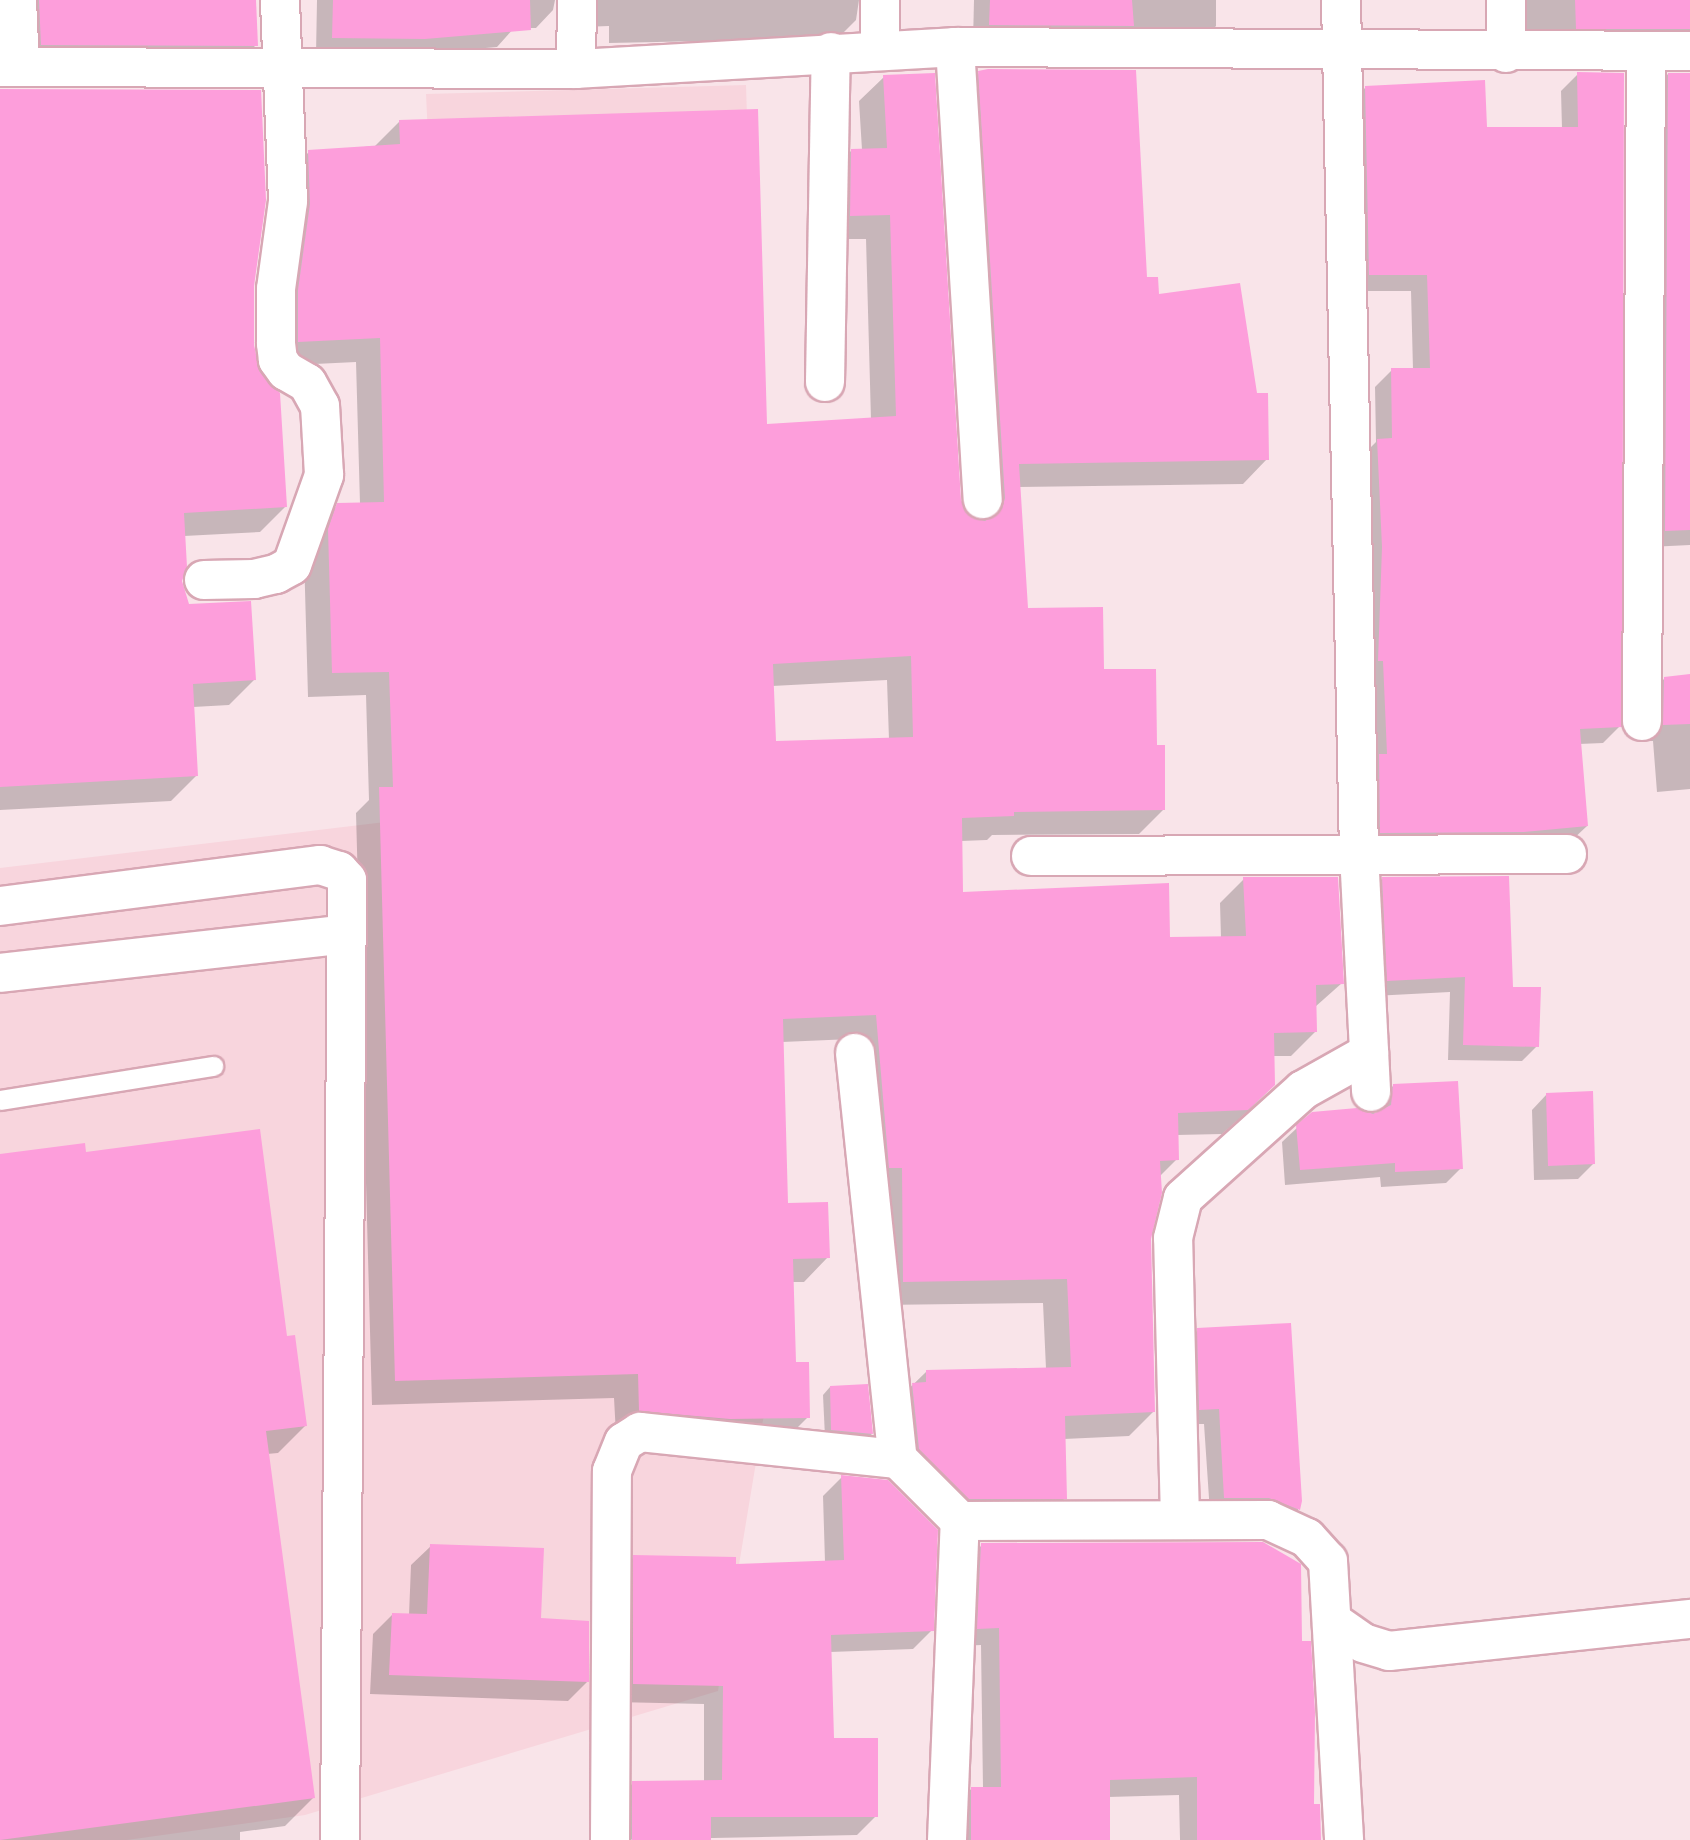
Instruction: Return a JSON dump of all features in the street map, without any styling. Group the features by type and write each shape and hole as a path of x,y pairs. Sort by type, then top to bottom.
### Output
{"street":[{"path":"18,0 10,67 576,69 880,48 955,47 1690,51"},
{"path":"204,580 254,579 276,574 292,565 324,475 320,406 307,383 286,371 278,360 276,289 288,201 280,68 280,0"},
{"path":"576,69 577,0"},
{"path":"880,0 880,48"},
{"path":"1341,0 1339,51 1359,853 1371,1092"},
{"path":"1506,0 1506,52"},
{"path":"955,47 983,499"},
{"path":"1642,721 1646,51"},
{"path":"825,382 831,52"},
{"path":"1031,856 1567,853"},
{"path":"0,906 320,865 339,871 347,880 340,1840"},
{"path":"0,973 346,934"},
{"path":"855,1053 898,1459 960,1521 1268,1520 1307,1538 1328,1561 1344,1840"},
{"path":"1180,1520 1173,1238 1183,1198 1303,1090 1369,1053"},
{"path":"610,1840 612,1471 624,1442 640,1432 898,1459"},
{"path":"947,1840 960,1521"},
{"path":"1332,1621 1363,1643 1388,1651 1690,1619"}],"lane":[{"path":"0,1100 212,1066"}],"shaded area":[{"path":"746,85 784,1294 718,1691 305,1815 127,1840 0,1840 0,868 460,813 426,94"}],"building":[{"path":"39,0 256,0 258,46 41,45"},
{"path":"333,0 530,0 531,30 425,39 332,38"},
{"path":"990,0 1132,0 1134,26 989,25"},
{"path":"1575,0 1690,0 1690,29 1576,29"},
{"path":"1136,70 1147,277 1158,277 1159,294 1240,283 1257,393 1268,393 1269,460 1019,464 1028,608 1103,607 1104,669 1156,669 1157,745 1165,745 1165,810 1014,812 1014,816 962,818 963,892 1169,883 1170,937 1246,936 1243,877 1338,877 1344,984 1316,985 1317,1032 1274,1033 1275,1085 1248,1110 1178,1113 1179,1160 1160,1161 1162,1193 1151,1239 1155,1412 1065,1416 1067,1499 969,1499 919,1449 912,1383 926,1382 926,1370 1071,1367 1067,1279 903,1282 902,1168 889,1168 876,1015 783,1019 788,1203 828,1202 830,1258 793,1259 796,1362 809,1362 810,1418 730,1419 639,1411 638,1374 395,1381 379,787 393,787 389,672 332,673 328,529 337,503 384,502 380,338 298,342 298,290 310,204 308,150 400,144 399,120 758,109 767,424 896,416 890,215 850,216 851,149 887,148 883,75 935,73 961,500 973,518 985,521 1002,509 1005,498 978,71","holes":["911,656 913,737 776,741 773,664"]},
{"path":"1577,72 1624,73 1622,727 1580,729 1588,826 1524,832 1380,833 1379,754 1387,754 1383,661 1378,661 1382,547 1377,439 1392,438 1391,368 1430,368 1427,275 1369,275 1365,86 1485,80 1487,127 1578,127"},
{"path":"1668,73 1690,73 1690,530 1665,531"},
{"path":"0,89 261,90 266,200 254,286 254,345 260,372 280,393 287,507 184,513 187,567 182,581 189,604 251,601 256,680 193,684 198,776 0,787"},
{"path":"1690,674 1690,724 1663,725 1664,677"},
{"path":"1509,876 1513,987 1541,987 1539,1047 1463,1045 1465,977 1387,981 1382,877"},
{"path":"1458,1081 1463,1169 1395,1172 1395,1163 1300,1170 1296,1125 1312,1112 1357,1108 1373,1114 1391,1105 1393,1084"},
{"path":"1593,1091 1595,1164 1548,1166 1546,1093"},
{"path":"260,1129 287,1336 295,1335 307,1426 266,1431 315,1798 0,1840 0,1154 85,1143 86,1152"},
{"path":"1291,1323 1302,1501 1300,1510 1269,1498 1224,1498 1219,1409 1199,1410 1197,1328"},
{"path":"868,1384 873,1434 831,1430 830,1386"},
{"path":"841,1475 888,1480 938,1530 934,1631 831,1635 834,1738 878,1738 878,1817 711,1817 711,1840 632,1840 632,1781 722,1780 723,1686 633,1684 633,1555 736,1557 736,1564 844,1560"},
{"path":"1263,1542 1301,1564 1302,1641 1311,1641 1315,1712 1314,1804 1320,1804 1321,1840 1197,1840 1197,1777 1110,1780 1110,1840 971,1840 971,1787 1001,1787 999,1628 977,1629 981,1543"},
{"path":"430,1544 544,1548 541,1618 589,1621 589,1682 389,1675 392,1613 427,1614"}]}
